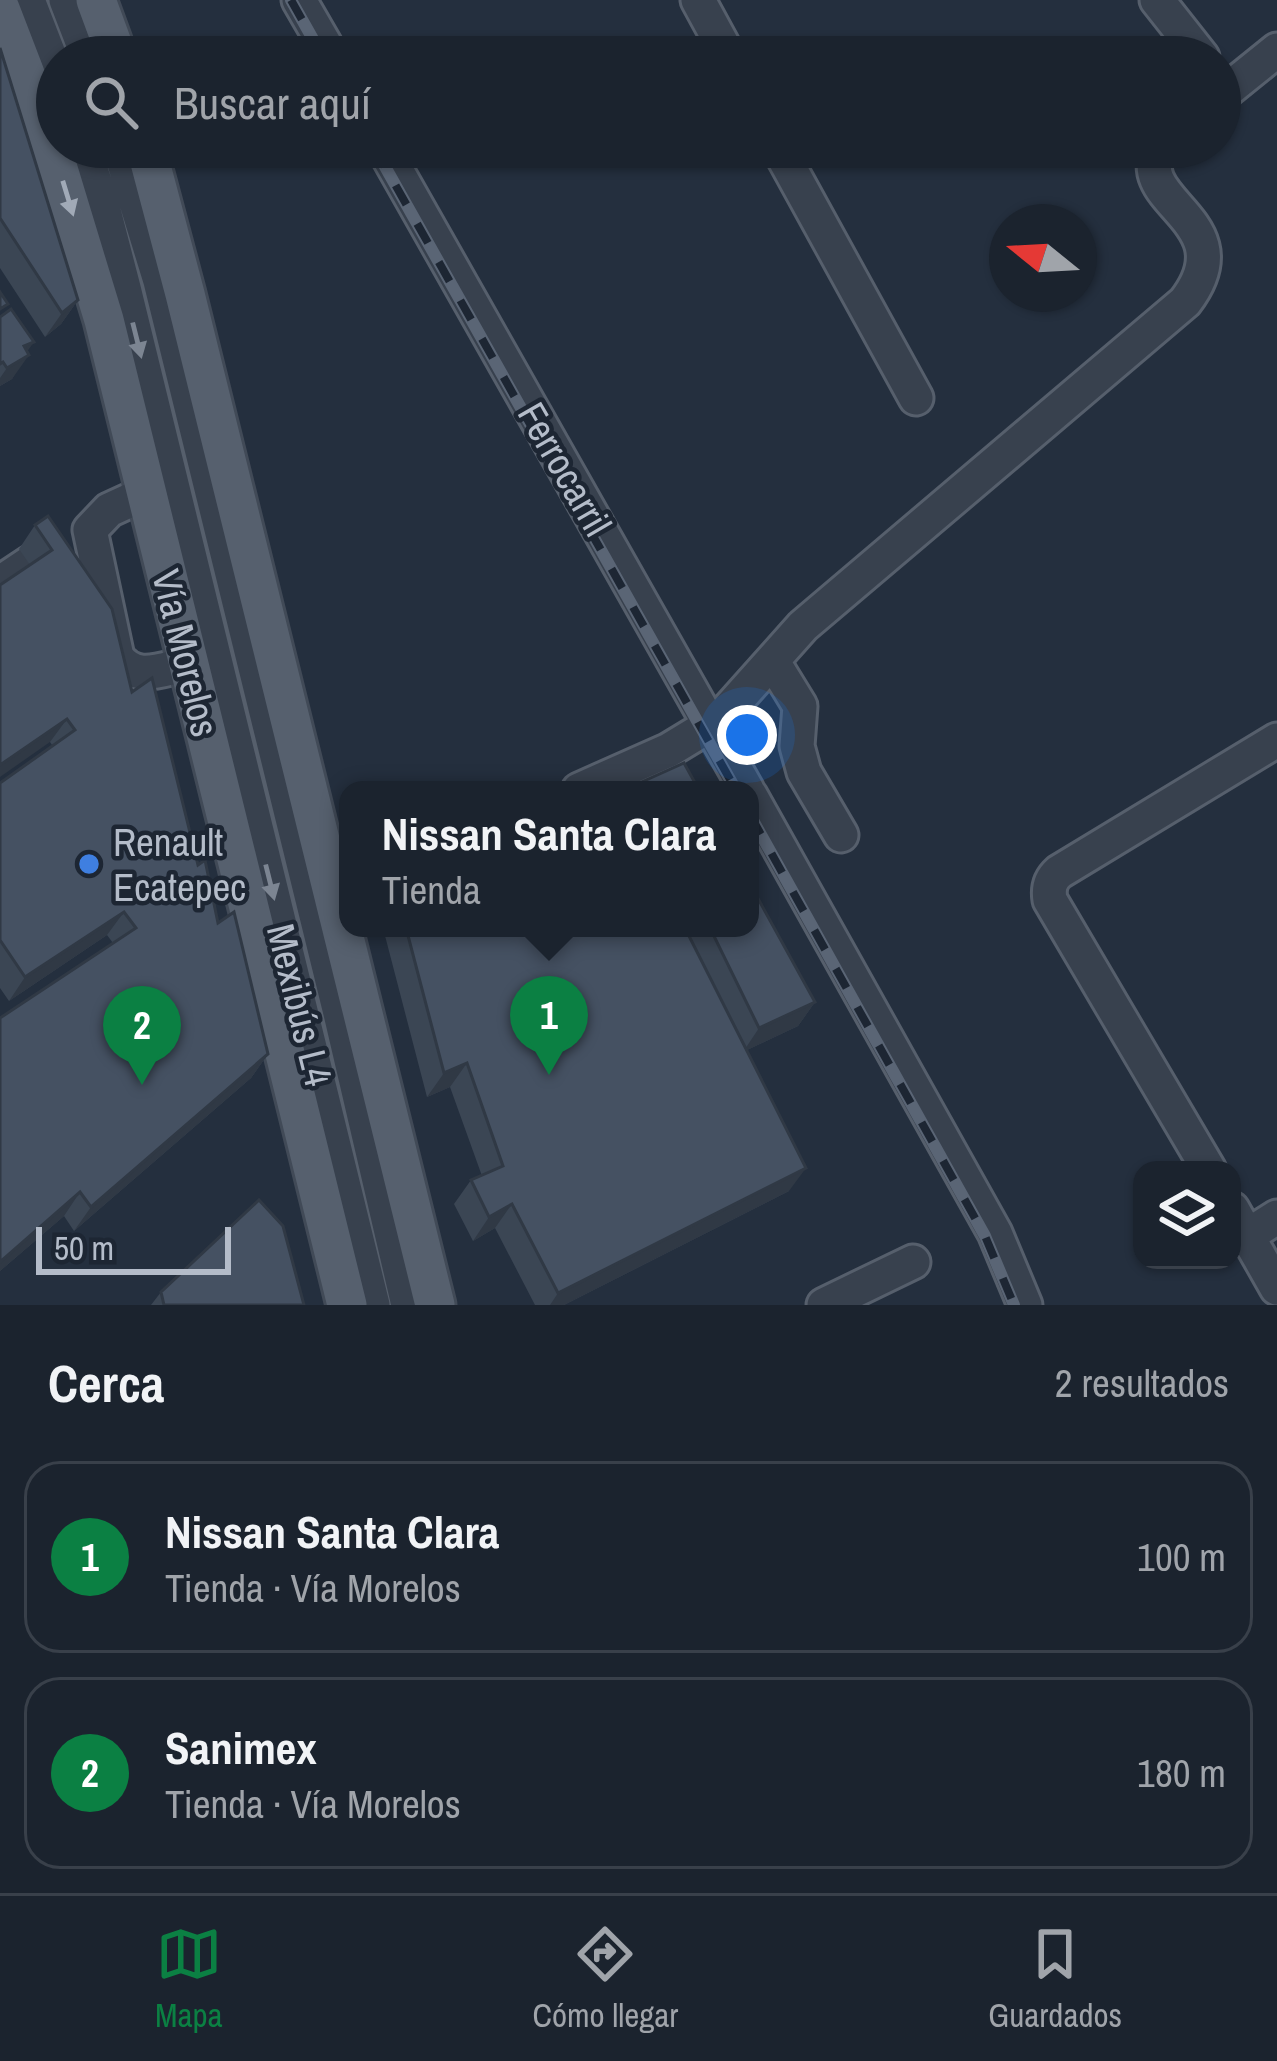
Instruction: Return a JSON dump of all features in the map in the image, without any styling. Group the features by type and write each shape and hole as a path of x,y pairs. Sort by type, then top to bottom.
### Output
{"main road":[{"path":"97,0 110,36"},
{"name":"Vía Morelos","path":"0,9 36,103"},
{"name":"Vía Morelos","path":"58,168 104,320 347,1305"},
{"path":"152,168 339,887"},
{"path":"351,937 435,1305"}],"street":[{"path":"28,0 42,36"},
{"path":"66,0 80,36"},
{"path":"299,0 320,36"},
{"path":"698,0 718,36"},
{"path":"1157,0 1185,36"},
{"path":"1241,75 1277,50"},
{"name":"Mexibús L4","path":"89,168 124,287 373,1305"},
{"name":"Mexibús L4","path":"125,168 166,304 408,1305"},
{"name":"Ferrocarril","path":"394,168 741,781"},
{"path":"790,168 916,398"},
{"path":"599,781 711,726 803,626 1185,302 1202,273 1202,243 1152,168"},
{"path":"0,583 71,543 109,510 146,493"},
{"path":"90,530 122,664 136,673 188,664"},
{"path":"773,662 800,706 796,746 804,772 842,835"},
{"path":"1204,1161 1050,900 1049,886 1059,872 1277,740"},
{"name":"Ferrocarril","path":"759,812 985,1213 1025,1305"},
{"path":"1241,1222 1277,1217"},
{"path":"1241,1225 1277,1288"},
{"path":"824,1305 913,1262"}],"building":[{"path":"0,48 78,300 62,313 0,218"},
{"path":"11,309 34,342 24,346 29,355 7,368 0,364 0,317"},
{"path":"48,516 112,609 132,692 152,678 198,865 205,860 218,923 234,912 268,1054 91,1207 80,1192 0,1262 0,1018 136,928 124,912 25,977 0,940 0,783 75,730 67,719 0,765 0,585 52,550 35,525"},
{"path":"684,763 694,781 644,781"},
{"path":"759,900 815,1002 759,1028 714,937 759,937"},
{"path":"408,937 690,937 806,1168 558,1293 512,1204 489,1217 471,1180 503,1166 467,1063 444,1073"},
{"path":"259,1200 283,1226 304,1305 164,1305 161,1292"}],"railway":[{"path":"291,0 311,36"},
{"path":"386,168 731,781"},
{"path":"759,831 985,1236 1014,1305"}],"place":[{"name":"Renault Ecatepec","path":"89,864"},
{"name":"Nissan Santa Clara","path":"549,1075"},
{"name":"Sanimex","path":"142,1085"}]}
